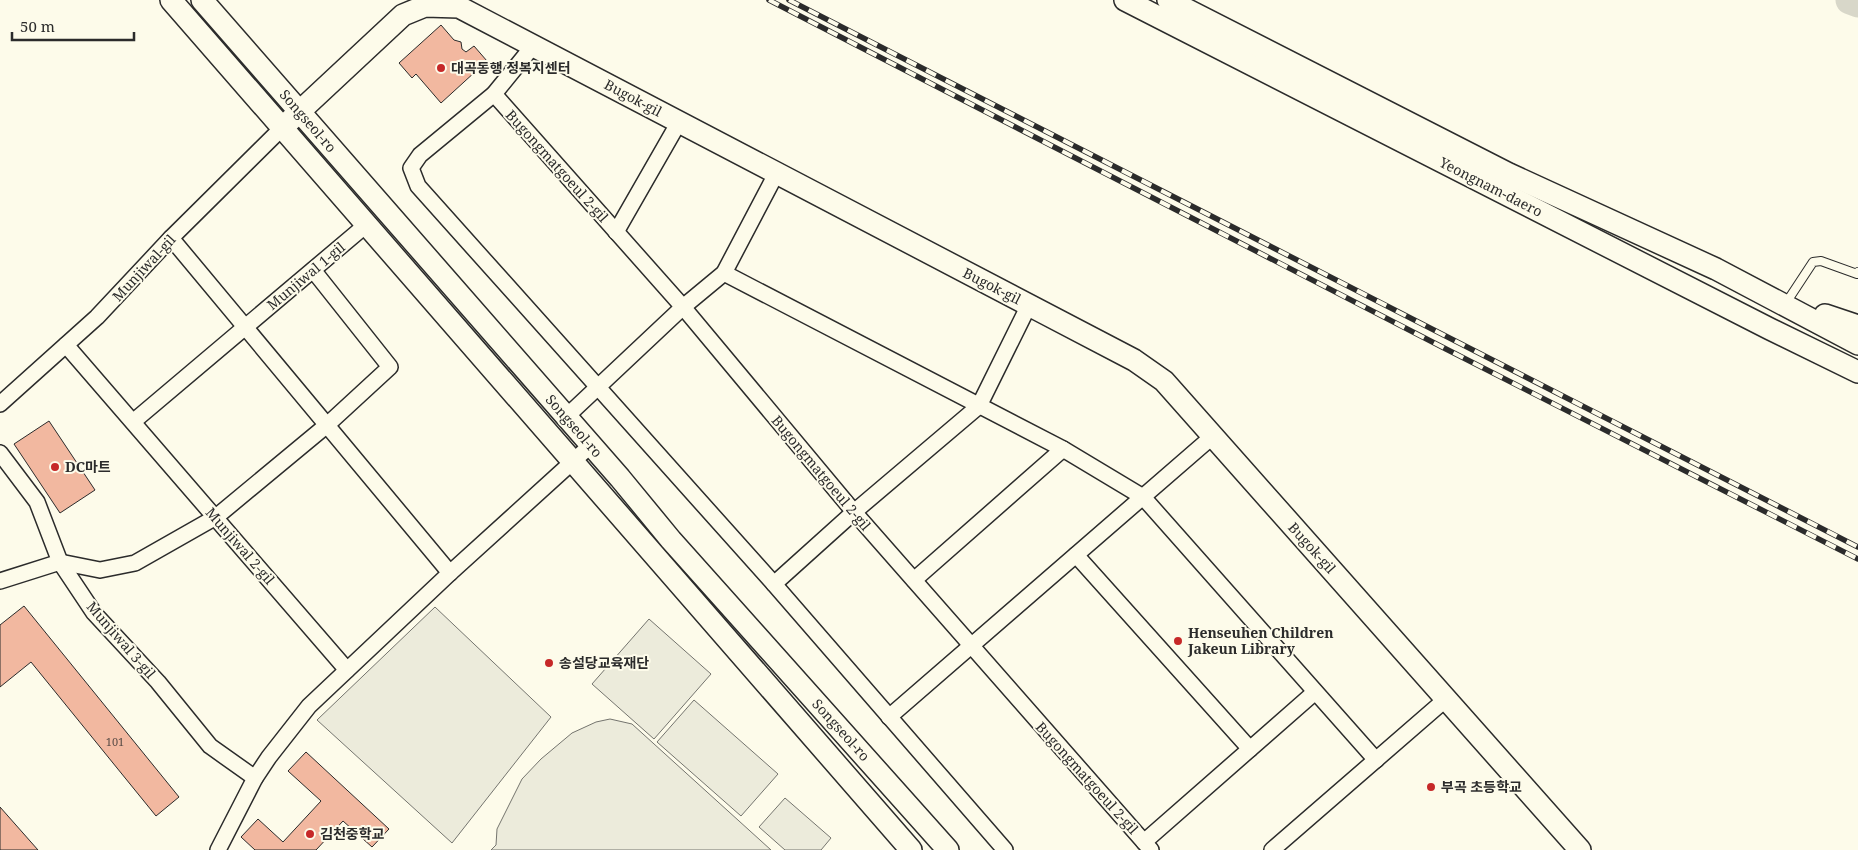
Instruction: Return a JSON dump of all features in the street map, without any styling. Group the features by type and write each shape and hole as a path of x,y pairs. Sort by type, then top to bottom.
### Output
{"street":[{"name":"Songseol-ro","path":"171,0 912,850"},
{"name":"Songseol-ro","path":"202,0 566,416 671,540 948,850"},
{"name":"Yeongnam-daero","path":"1124,0 1858,372"},
{"name":"Yeongnam-daero","path":"1168,0 1509,174 1716,269 1858,344"},
{"name":"Bugok-gil","path":"283,127 403,15 425,6 459,8 1134,360 1164,382 1580,850"},
{"path":"533,46 494,94 420,155 411,168 418,186 774,584 1005,850"},
{"name":"Bugongmatgoeul 2-gil","path":"494,94 682,308 970,646 1148,846"},
{"path":"616,232 678,122"},
{"name":"Munjiwal-gil","path":"0,404 97,317 171,238 283,127"},
{"path":"566,416 682,308 724,273 776,174"},
{"name":"Munjiwal 1-gil","path":"245,326 366,225"},
{"path":"171,238 450,573"},
{"path":"1716,269 1839,321 1858,326"},
{"path":"0,581 60,562 100,570 135,563 216,517 327,425 390,367 313,270"},
{"path":"724,273 1063,449 1143,496 1376,760"},
{"path":"774,584 854,512 979,406 1029,305"},
{"path":"134,421 245,326"},
{"name":"Munjiwal 2-gil","path":"66,345 134,421 347,670"},
{"path":"889,717 1213,436"},
{"path":"218,850 255,778 309,706 450,573 591,445"},
{"path":"914,580 1063,449"},
{"name":"Munjiwal 3-gil","path":"0,453 37,502 60,562 94,612 158,682 210,746 255,778"},
{"path":"1076,555 1250,749"},
{"path":"1148,846 1250,749 1315,692"},
{"path":"1272,850 1446,699"}],"lane":[{"path":"1788,300 1813,262 1821,261 1857,274 1858,272"}],"shaded area":[{"path":"435,607 551,717 452,843 317,720"},
{"path":"649,619 711,674 654,739 592,684"},
{"path":"694,700 778,774 741,816 657,742"},
{"path":"610,719 632,724 771,850 491,850 496,845 497,829 522,779 541,759 572,733 596,722"},
{"path":"785,798 831,838 821,850 785,850 759,827"}],"building":[{"name":"대곡동행 정복지센터","path":"441,25 454,40 461,42 462,49 466,52 474,46 487,61 441,103 416,74 412,78 399,63"},
{"name":"DC마트","path":"49,421 95,490 60,513 14,444"},
{"path":"24,606 179,797 156,816 31,662 0,687 0,625"},
{"path":"306,752 389,829 372,847 343,821 316,850 255,850 241,837 258,819 283,842 321,801 288,771"},
{"path":"0,807 38,850 0,850"}],"waterway":[{"path":"1850,0 1858,3"}],"railway":[{"path":"769,0 1858,559"},
{"path":"789,0 1858,547"}],"place":[{"name":"대곡동행 정복지센터","path":"441,68"},
{"name":"DC마트","path":"55,467"},
{"name":"Henseuhen Children Jakeun Library","path":"1178,641"},
{"name":"송설당교육재단","path":"549,663"},
{"name":"부곡 초등학교","path":"1431,787"},
{"name":"김천중학교","path":"310,834"}]}
